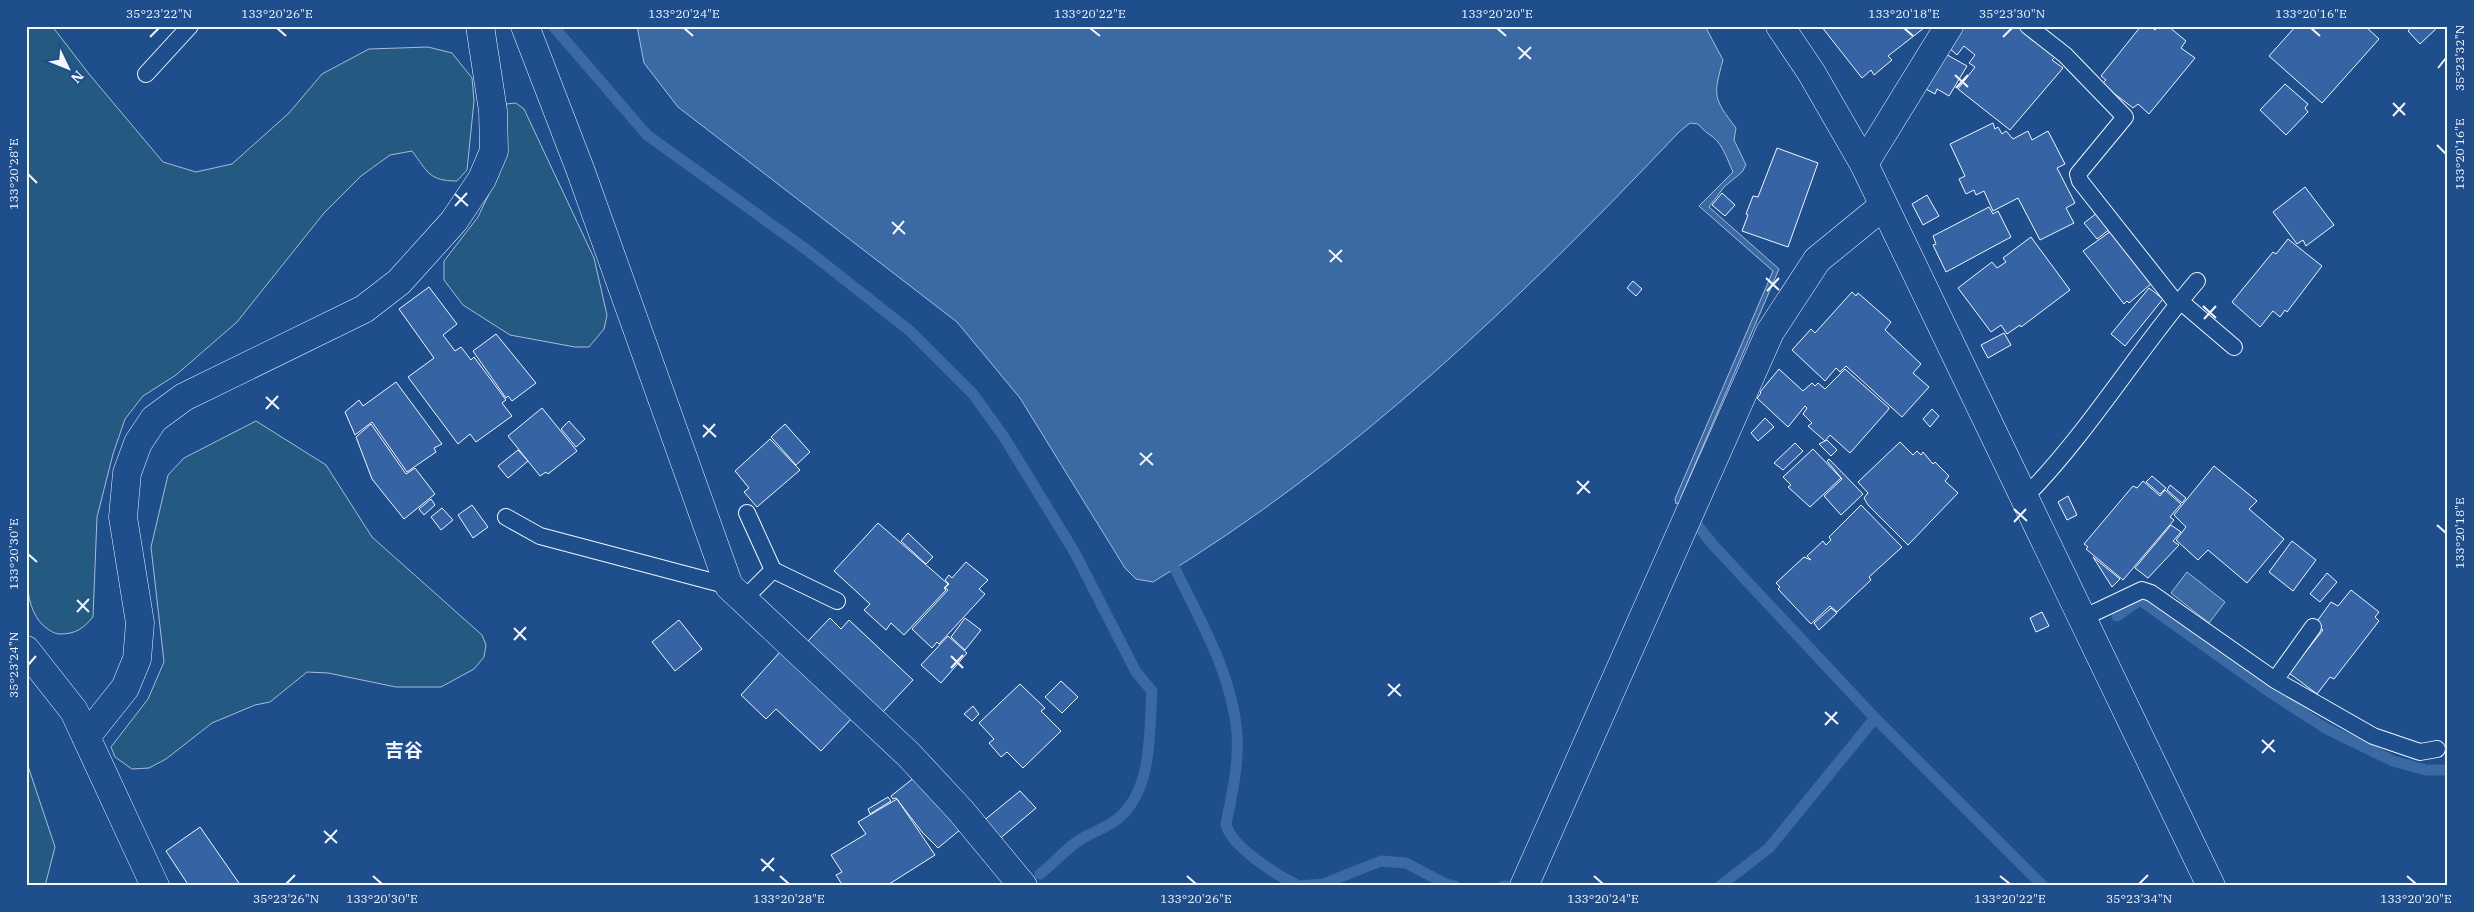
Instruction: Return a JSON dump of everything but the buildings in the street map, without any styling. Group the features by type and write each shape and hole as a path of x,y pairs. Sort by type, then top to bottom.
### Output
{"street":[{"path":"86,737 125,688 137,659 140,623 123,517 126,473 138,443 154,419 184,397 364,309 399,282 448,227 482,180 494,151 493,111 480,26"},
{"path":"525,26 587,187 736,593 909,755 961,811 1023,886"},
{"path":"1780,26 1811,72 1864,164 2211,886"},
{"path":"1864,164 1948,26"},
{"path":"1524,886 1770,332 1817,260 1883,206"},
{"path":"26,650 74,711 155,886"}],"lane":[{"path":"146,74 190,26"},
{"path":"2028,26 2065,55 2125,116 2078,174 2080,181 2179,303 2234,347"},
{"path":"2024,497 2052,470 2197,282"},
{"path":"747,513 773,570 837,601"},
{"path":"506,517 540,536 736,593 773,570"},
{"path":"2083,618 2142,590 2151,593 2274,680 2372,736 2420,752 2437,749"},
{"path":"2274,680 2313,627"}],"shaded area":[{"path":"26,26 52,26 89,74 163,162 196,172 232,164 289,113 322,74 369,49 428,47 452,53 472,78 474,101 467,170 457,181 440,179 430,174 412,151 390,155 361,176 324,213 237,322 176,375 143,396 125,419 113,454 97,517 93,617 78,630 65,634 54,633 40,621 33,611 27,585"},
{"path":"637,26 1705,26 1723,60 1717,89 1719,103 1736,128 1734,140 1746,165 1742,172 1724,187 1709,207 1779,269 1681,497 1682,501 1676,504 1675,499 1773,271 1699,206 1733,172 1717,140 1698,124 1690,123 1495,317 1365,431 1297,485 1226,535 1153,582 1136,579 1125,568 1020,398 957,322 678,107 644,63"},
{"path":"516,103 524,109 594,258 607,315 604,329 589,347 575,347 510,335 463,305 444,280 444,261 478,217 500,171 506,104"},
{"path":"256,421 326,465 372,537 482,635 486,645 484,657 474,669 441,687 396,687 328,673 307,672 270,702 255,705 212,723 166,759 149,768 132,769 115,757 111,747 148,699 164,662 151,547 168,475 184,458"},
{"path":"2187,572 2225,602 2209,623 2171,593"},
{"path":"26,760 55,847 45,886 26,886"}],"waterway":[{"path":"553,26 647,135 807,250 910,331 973,394 1004,437 1075,553 1136,672 1152,691 1149,740 1144,774 1131,804 1116,820 1076,843 1040,874"},
{"path":"1690,516 1714,546 1875,718 2043,886"},
{"path":"1169,556 1211,642 1228,686 1233,709 1237,733 1237,756 1226,824 1229,833 1256,860 1299,886"},
{"path":"2117,616 2140,600 2268,691 2327,729 2393,761 2426,770 2448,770"},
{"path":"1720,886 1769,848 1875,718"},
{"path":"1300,886 1323,884 1381,861 1406,863 1446,884 1455,886"}],"district":[{"name":"吉谷","path":"404,750"}]}
